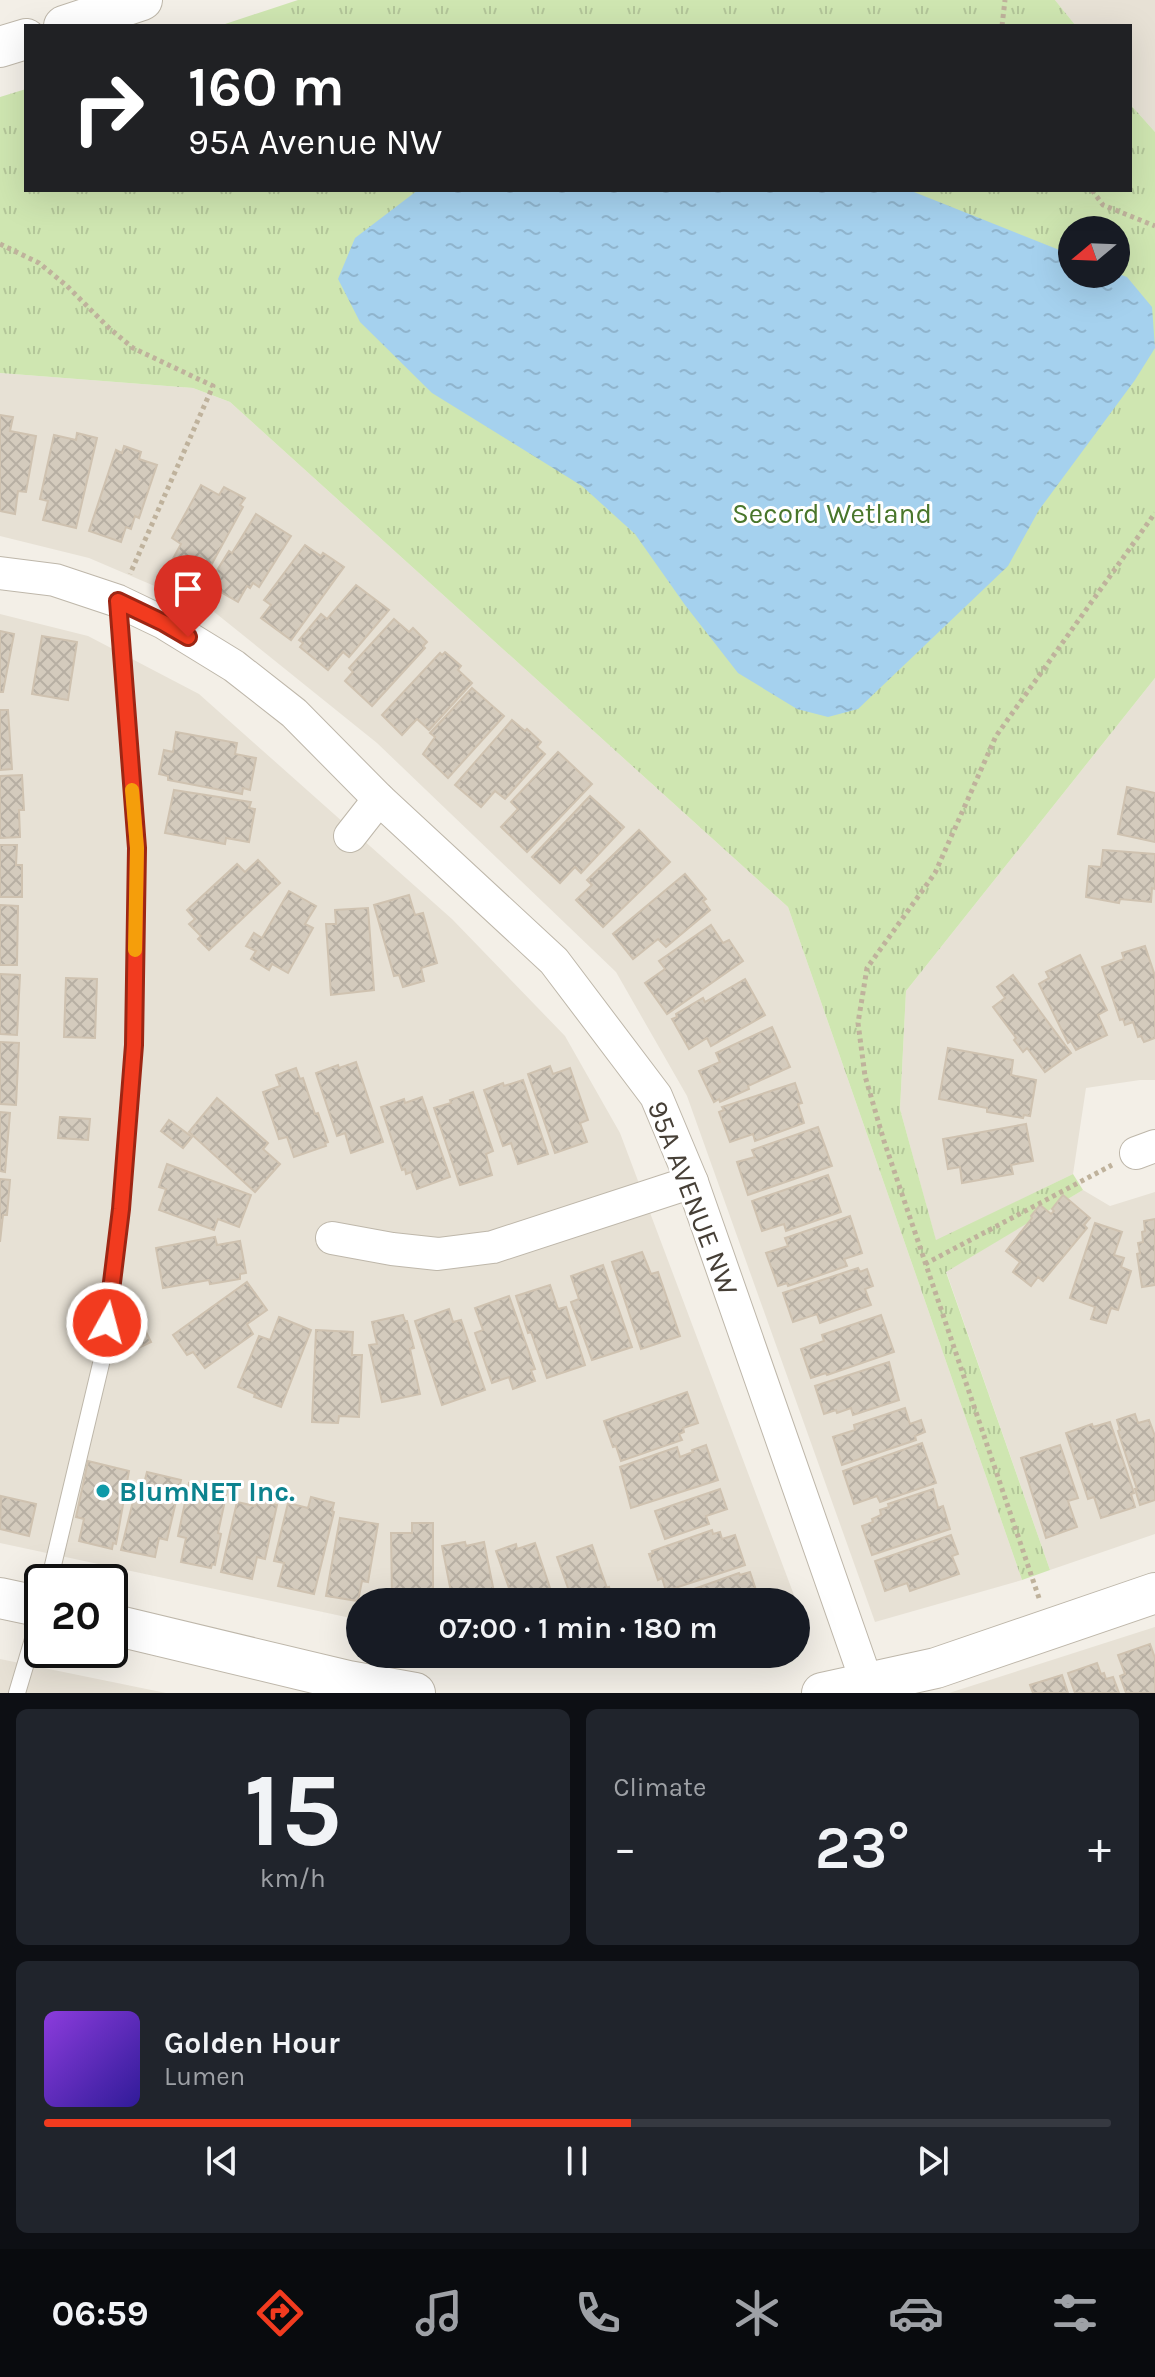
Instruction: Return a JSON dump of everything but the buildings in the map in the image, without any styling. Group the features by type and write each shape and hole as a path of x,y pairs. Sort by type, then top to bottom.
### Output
{"street":[{"path":"70,24 142,0"},
{"path":"0,47 24,40"},
{"name":"95A AVENUE NW","path":"0,573 55,580 118,601 164,623 234,666 294,713 379,799 554,961 656,1096 692,1182 867,1683"},
{"path":"350,836 379,799"},
{"path":"332,1238 438,1254 493,1247 692,1182"},
{"path":"822,1693 936,1668 1155,1593"},
{"path":"0,1598 24,1604"},
{"path":"128,1628 348,1681 415,1693"}],"lane":[{"path":"53,1564 104,1351 121,1209 134,1045 137,848 118,601"},
{"path":"17,1693 24,1668"}],"path":[{"path":"1002,24 1005,0"},
{"path":"1093,192 1103,205 1155,226"},
{"path":"0,244 39,263 133,348 213,386 118,601"},
{"path":"1050,1629 884,1141 865,1076 858,1023 867,968 935,873 996,736 1155,513"},
{"path":"925,1264 1145,1149"}],"shaded area":[{"path":"1055,0 1155,0 1155,132 1132,106 1132,24 1074,24"},
{"path":"0,373 193,388 230,402 788,907 1022,1580 875,1622 687,1096 616,972 377,743 213,611 89,558 0,536"},
{"path":"0,614 88,636 199,694 452,919 565,1036 620,1133 791,1588 346,1588 346,1617 128,1570 128,1564 98,1564 0,1543"},
{"path":"1155,678 1155,1080 1086,1088 1073,1174 936,1241 900,1109 906,991"},
{"path":"1083,1190 1110,1206 1155,1192 1155,1534 1050,1570 946,1271"},
{"path":"1155,1627 1155,1693 949,1693"},
{"path":"0,1659 24,1664 24,1668 44,1668 166,1693 0,1693"}],"green space":[{"path":"298,0 1055,0 1074,24 225,24"},
{"name":"Secord Wetland","path":"24,90 24,192 1132,192 1132,106 1155,132 1155,678 906,991 900,1109 936,1240 1073,1174 1083,1190 946,1272 1050,1570 1022,1580 788,907 230,402 193,388 0,373 0,97"}],"water":[{"path":"415,192 914,192 1058,249 1058,288 1130,288 1130,281 1152,307 1155,348 1039,510 1008,566 858,709 828,717 797,709 738,673 635,534 582,486 432,393 360,322 338,279 355,238"}],"slow traffic":[{"path":"132,790 137,848 135,950"}],"place":[{"name":"BlumNET Inc.","path":"103,1491"}],"route":[{"path":"107,1323 121,1209 134,1045 137,848 118,601 188,637"}]}
